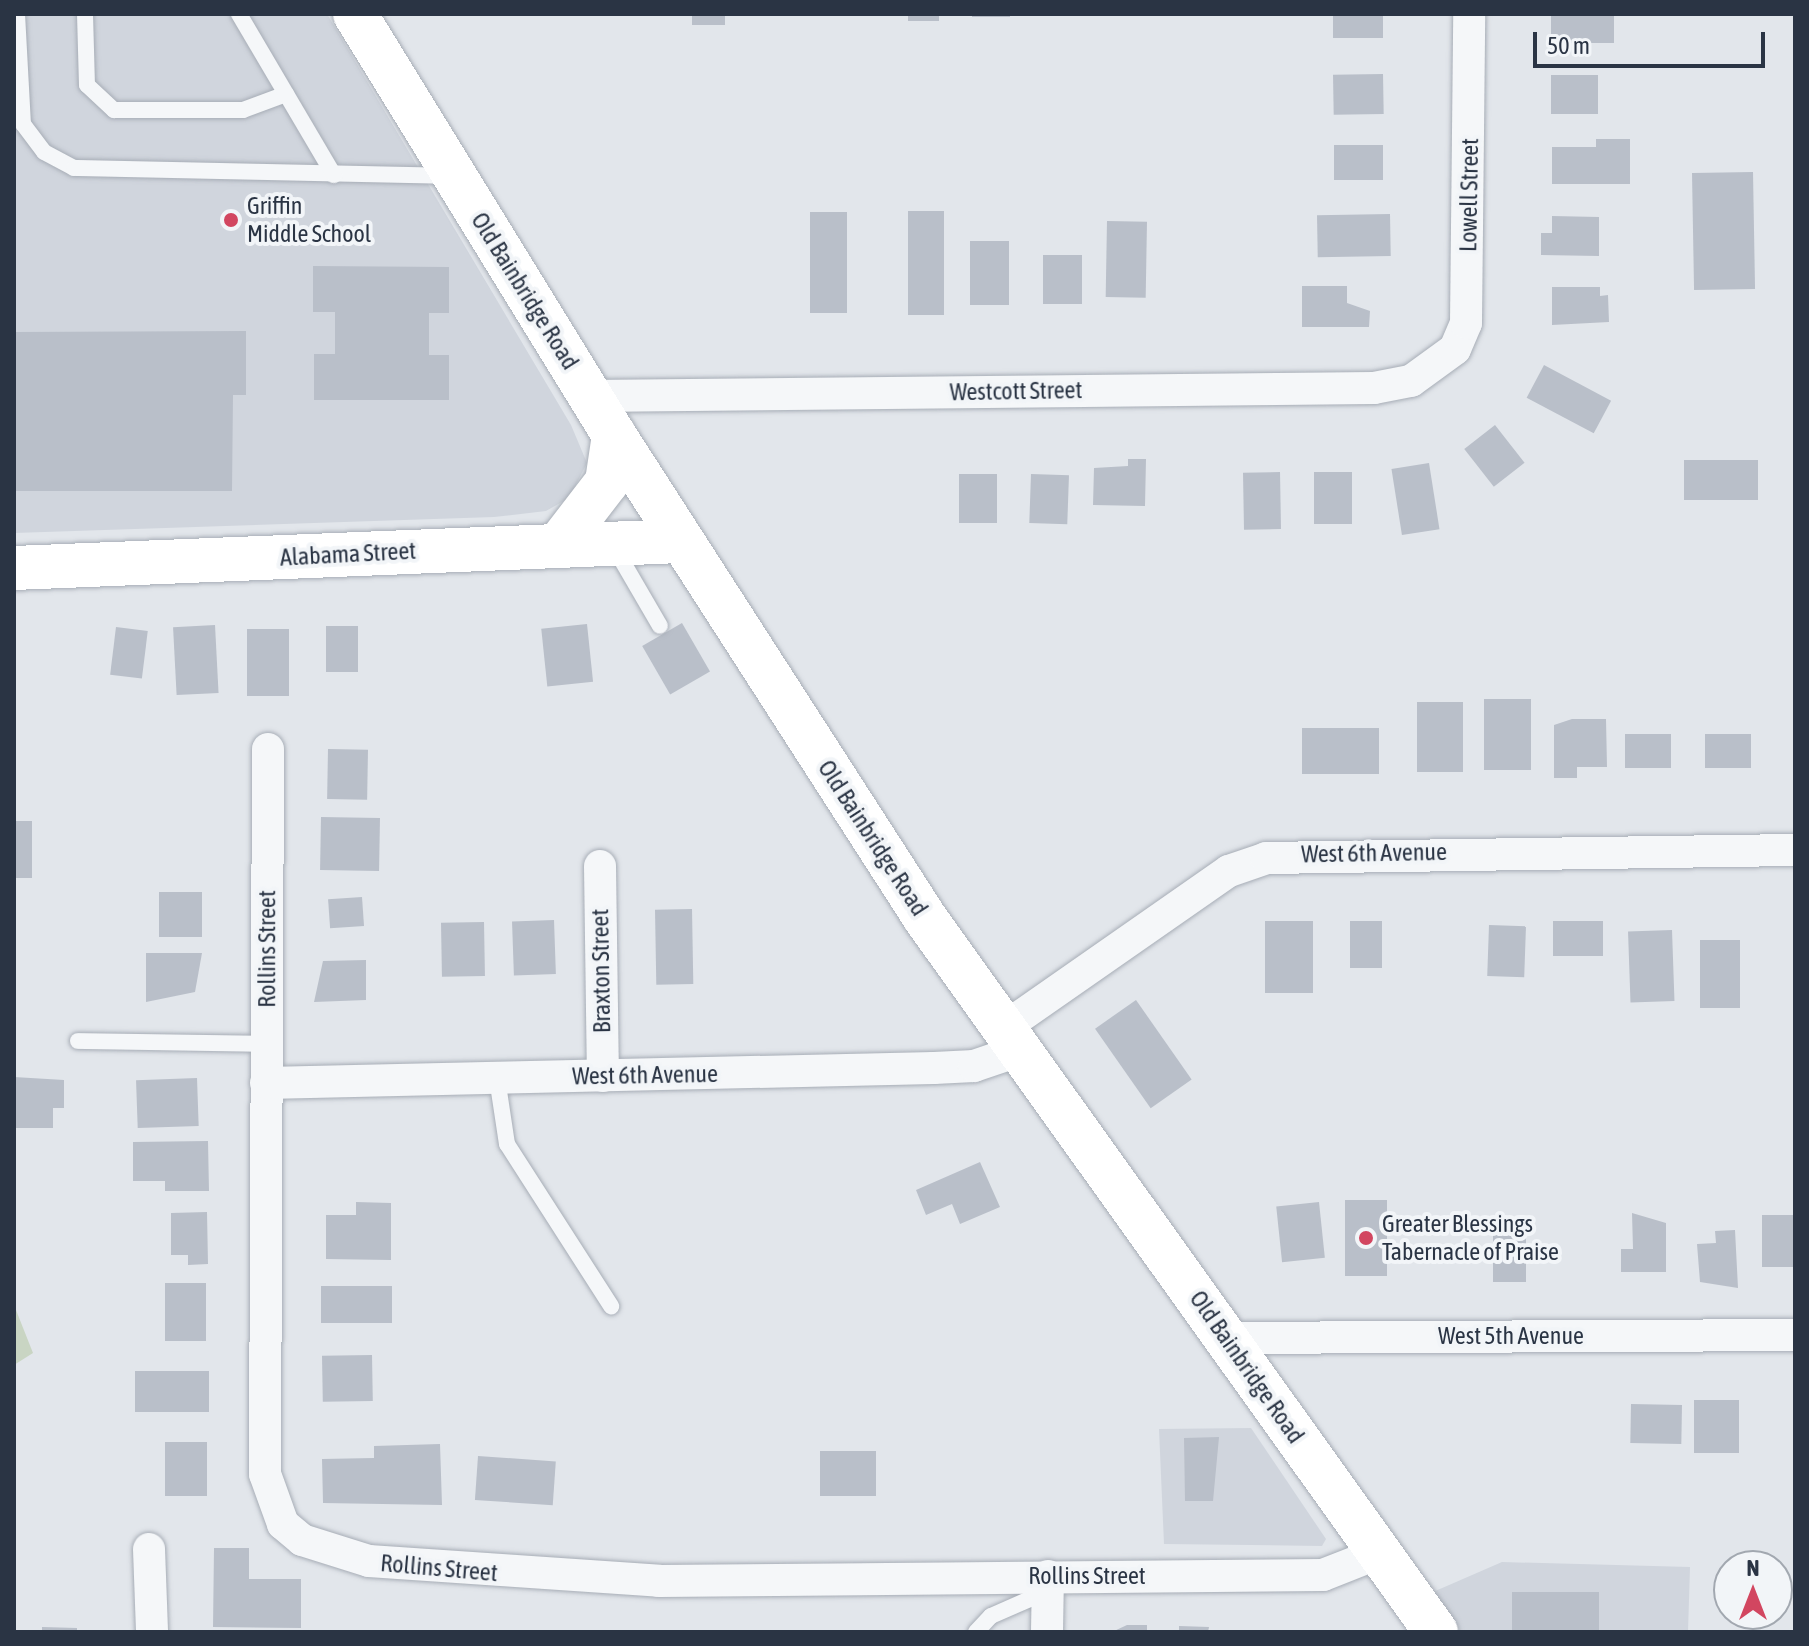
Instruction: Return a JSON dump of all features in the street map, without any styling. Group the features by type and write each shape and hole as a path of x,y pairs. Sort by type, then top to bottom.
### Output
{"main road":[{"name":"Old Bainbridge Road","path":"355,14 681,541 1013,1039 1436,1632"},
{"path":"560,543 607,482 614,435"},
{"name":"Alabama Street","path":"14,568 560,543 681,541"}],"street":[{"name":"Lowell Street","path":"1438,367 1466,323 1469,14"},
{"name":"Westcott Street","path":"590,396 1374,388 1438,367"},
{"name":"Rollins Street","path":"268,749 265,1474 283,1524 302,1540 369,1561 528,1576 1048,1584 1323,1575 1379,1553"},
{"name":"West 6th Avenue","path":"266,1083 974,1066 1229,871 1266,858 1795,850"},
{"name":"Braxton Street","path":"600,866 603,1076"},
{"name":"West 5th Avenue","path":"1226,1338 1795,1335"},
{"path":"149,1549 152,1632"},
{"path":"1047,1632 1048,1584"}],"lane":[{"path":"17,14 23,124 57,160 90,172 455,176"},
{"path":"85,14 87,85 114,110 243,110 286,94"},
{"path":"239,14 334,175"},
{"path":"612,542 660,626"},
{"path":"78,1041 267,1044"},
{"path":"497,1078 507,1144 611,1306"},
{"path":"976,1632 991,1616 1048,1584"}],"shaded area":[{"name":"Griffin Middle School","path":"14,14 327,14 571,425 587,463 569,498 546,511 494,517 14,533"},
{"path":"1251,1428 1326,1539 1322,1546 1164,1544 1159,1429"},
{"path":"1502,1562 1690,1567 1688,1632 1461,1632 1433,1592"}],"green space":[{"path":"14,1305 33,1353 14,1365"}],"building":[{"path":"692,14 725,14 725,25 692,25"},
{"path":"908,14 939,14 939,21 908,21"},
{"path":"972,14 1010,14 1010,17 972,17"},
{"path":"1333,14 1383,14 1383,38 1333,38"},
{"path":"1551,14 1614,14 1614,43 1551,43"},
{"path":"1383,74 1384,114 1334,115 1333,75"},
{"path":"1551,75 1598,75 1598,114 1551,114"},
{"path":"1596,139 1630,139 1630,184 1552,184 1552,147 1596,147"},
{"path":"1334,145 1383,145 1383,180 1334,180"},
{"path":"1753,172 1755,289 1694,290 1692,173"},
{"path":"908,211 944,211 944,315 908,315"},
{"path":"810,212 847,212 847,313 810,313"},
{"path":"1390,214 1391,256 1318,257 1317,215"},
{"path":"1552,216 1599,217 1599,256 1541,255 1541,233 1552,233"},
{"path":"1107,221 1147,222 1146,298 1106,297"},
{"path":"970,241 1009,241 1009,305 970,305"},
{"path":"1043,255 1082,255 1082,304 1043,304"},
{"path":"313,266 449,267 449,313 429,313 429,355 449,355 449,400 314,400 314,354 335,354 335,312 313,312"},
{"path":"1302,286 1347,286 1347,303 1370,311 1369,327 1302,327"},
{"path":"1552,287 1600,287 1600,296 1608,295 1609,322 1552,325"},
{"path":"246,331 246,395 233,395 232,491 14,491 14,332"},
{"path":"1544,365 1611,401 1594,433 1527,398"},
{"path":"1495,425 1525,463 1494,487 1464,449"},
{"path":"1128,459 1146,459 1145,506 1093,505 1094,468 1128,466"},
{"path":"1684,460 1758,460 1758,500 1684,500"},
{"path":"1429,463 1439,529 1402,535 1391,469"},
{"path":"1280,472 1281,529 1244,530 1243,473"},
{"path":"1314,472 1352,472 1352,524 1314,524"},
{"path":"959,474 997,474 997,523 959,523"},
{"path":"1031,474 1069,475 1067,524 1029,523"},
{"path":"682,623 710,671 670,694 642,646"},
{"path":"587,624 593,682 547,686 541,629"},
{"path":"215,625 219,693 177,695 173,627"},
{"path":"326,626 358,626 358,672 326,672"},
{"path":"116,627 148,631 142,679 110,675"},
{"path":"247,629 289,629 289,696 247,696"},
{"path":"1484,699 1531,699 1531,770 1484,770"},
{"path":"1417,702 1463,702 1463,772 1417,772"},
{"path":"1572,719 1606,719 1607,767 1577,767 1577,778 1554,778 1554,725"},
{"path":"1302,728 1379,728 1379,774 1302,774"},
{"path":"1625,734 1671,734 1671,768 1625,768"},
{"path":"1705,734 1751,734 1751,768 1705,768"},
{"path":"328,749 368,750 367,800 327,799"},
{"path":"321,817 380,818 379,871 320,870"},
{"path":"14,821 32,821 32,878 14,878"},
{"path":"159,892 202,892 202,937 159,937"},
{"path":"362,897 364,926 330,928 328,899"},
{"path":"692,909 693,984 656,985 655,910"},
{"path":"554,920 556,974 514,975 512,921"},
{"path":"1265,921 1313,921 1313,993 1265,993"},
{"path":"1350,921 1382,921 1382,968 1350,968"},
{"path":"1553,921 1603,921 1603,956 1553,956"},
{"path":"484,922 485,976 442,977 441,923"},
{"path":"1489,925 1526,926 1524,977 1487,976"},
{"path":"1672,930 1674,1001 1631,1002 1628,932"},
{"path":"1700,940 1740,940 1740,1008 1700,1008"},
{"path":"146,953 202,953 195,992 146,1002"},
{"path":"366,960 366,1000 314,1002 323,961"},
{"path":"1136,1000 1192,1079 1151,1108 1095,1029"},
{"path":"14,1077 64,1080 64,1108 53,1108 53,1128 15,1128"},
{"path":"197,1078 199,1126 138,1128 136,1080"},
{"path":"208,1141 209,1191 165,1191 165,1181 133,1181 133,1142"},
{"path":"980,1162 1000,1207 960,1224 952,1204 926,1215 916,1190"},
{"name":"Greater Blessings Tabernacle of Praise","path":"1345,1200 1387,1200 1387,1276 1345,1276"},
{"path":"356,1202 391,1203 391,1260 326,1259 326,1215 356,1215"},
{"path":"1319,1202 1325,1258 1282,1262 1276,1206"},
{"path":"207,1212 208,1264 188,1265 188,1255 171,1255 171,1213"},
{"path":"1632,1213 1666,1223 1666,1272 1621,1272 1621,1249 1633,1249"},
{"path":"1762,1215 1795,1215 1795,1267 1762,1267"},
{"path":"1735,1230 1738,1288 1700,1282 1697,1244 1716,1243 1715,1231"},
{"path":"1493,1231 1526,1231 1526,1282 1493,1282"},
{"path":"165,1283 206,1283 206,1341 165,1341"},
{"path":"321,1286 392,1286 392,1323 321,1323"},
{"path":"372,1355 373,1401 323,1402 322,1356"},
{"path":"135,1371 209,1371 209,1412 135,1412"},
{"path":"1694,1400 1739,1400 1739,1453 1694,1453"},
{"path":"1631,1404 1682,1405 1681,1444 1630,1443"},
{"path":"1219,1437 1213,1501 1185,1501 1184,1438"},
{"path":"165,1442 207,1442 207,1496 165,1496"},
{"path":"440,1444 442,1505 323,1503 322,1459 374,1458 374,1446"},
{"path":"820,1451 876,1451 876,1496 820,1496"},
{"path":"478,1456 556,1461 553,1505 475,1500"},
{"path":"214,1548 249,1548 249,1579 301,1579 301,1628 213,1627"},
{"path":"1512,1592 1599,1592 1599,1632 1512,1632"},
{"path":"1127,1625 1147,1625 1147,1632 1112,1632"},
{"path":"1179,1626 1209,1627 1208,1632 1179,1632"},
{"path":"42,1627 77,1628 77,1632 42,1632"}],"place":[{"name":"Griffin Middle School","path":"231,220"},
{"name":"Greater Blessings Tabernacle of Praise","path":"1366,1238"}]}
